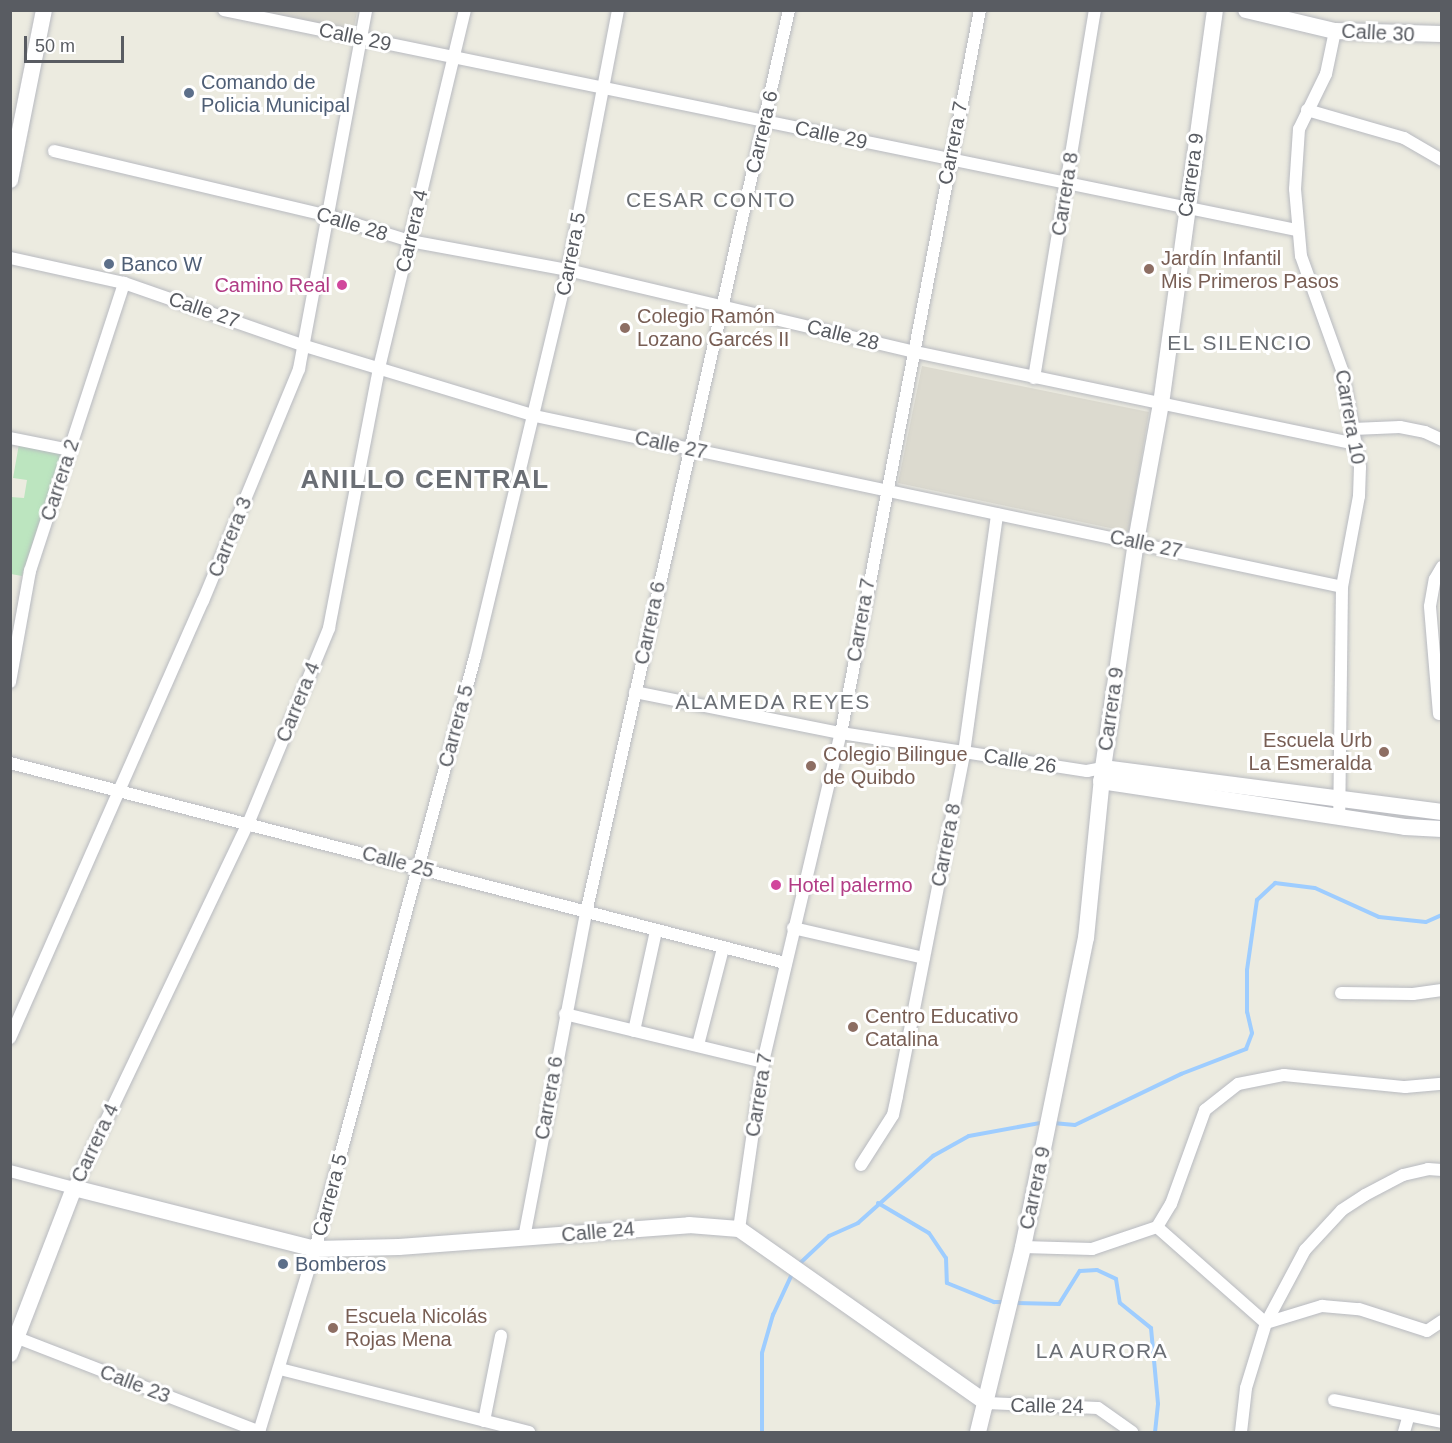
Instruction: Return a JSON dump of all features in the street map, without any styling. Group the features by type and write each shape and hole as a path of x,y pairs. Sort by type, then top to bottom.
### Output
{"street":[{"path":"10,180 14,144 44,10"},
{"name":"Calle 29","path":"224,10 950,159 1186,205 1296,230"},
{"name":"Carrera 3","path":"10,1038 208,590 305,346 366,10"},
{"name":"Carrera 4","path":"12,1342 74,1188 248,824 329,628 379,368 465,10"},
{"name":"Carrera 5","path":"259,1432 315,1249 418,867 535,416 568,270 618,10"},
{"name":"Carrera 6","path":"524,1238 586,913 720,305 765,121 789,10"},
{"name":"Carrera 7","path":"739,1229 763,1062 841,733 911,351 980,10"},
{"name":"Carrera 8","path":"1034,378 1095,10"},
{"name":"Carrera 9","path":"978,1432 987,1403 1023,1247 1086,938 1097,773 1161,404 1186,205 1215,10"},
{"name":"Calle 30","path":"1246,10 1335,31 1442,34"},
{"name":"Carrera 10","path":"1335,31 1326,74 1307,110 1297,144 1296,230 1312,293 1338,355 1360,467 1359,496 1342,587 1339,808"},
{"path":"1307,110 1404,138 1442,160"},
{"name":"Calle 28","path":"54,151 329,216 410,242 568,270 911,351 1355,444"},
{"name":"Calle 27","path":"10,258 124,283 305,346 535,416 997,514 1136,541 1342,587"},
{"name":"Carrera 2","path":"10,682 30,571 124,283"},
{"path":"1353,429 1400,427 1425,432 1442,440"},
{"path":"10,438 70,450"},
{"name":"Carrera 8","path":"861,1166 893,1115 964,753 997,514"},
{"path":"1439,714 1430,606 1435,579 1442,567"},
{"name":"Calle 26","path":"635,692 841,733 1339,808 1442,829"},
{"name":"Calle 25","path":"10,763 785,963"},
{"name":"Calle 26","path":"1339,808 1442,813"},
{"path":"793,928 924,958"},
{"path":"634,1030 656,931"},
{"path":"698,1045 723,948"},
{"path":"1341,993 1413,994 1442,990"},
{"path":"565,1014 763,1062"},
{"path":"1023,1247 1092,1249 1157,1227 1171,1204 1205,1110 1238,1084 1284,1075 1405,1087 1442,1084"},
{"path":"1241,1432 1246,1388 1266,1323 1305,1250 1342,1210 1403,1175 1428,1168 1442,1170"},
{"name":"Calle 24","path":"10,1171 315,1249 524,1238 689,1225 739,1229 781,1262 987,1403 1086,1405 1107,1412 1118,1428 1132,1432"},
{"path":"1157,1227 1266,1323"},
{"path":"1266,1323 1322,1306 1359,1309 1427,1331 1442,1320"},
{"path":"484,1421 501,1336"},
{"name":"Calle 23","path":"12,1342 259,1432"},
{"path":"280,1369 529,1432"},
{"path":"1334,1400 1408,1418 1442,1422"},
{"path":"1404,1432 1408,1418"}],"shaded area":[{"path":"248,11 357,11 353,33"},
{"path":"922,366 1149,412 1129,532 898,483"}],"green space":[{"path":"19,444 62,452 22,576 11,574 11,497 24,498 27,480 13,478"}],"waterway":[{"path":"1053,1123 1075,1125 1181,1074 1246,1049 1252,1033 1247,1012 1247,970 1257,900 1275,883 1315,888 1379,917 1426,922 1442,915"},
{"path":"797,1266 829,1236 858,1223 933,1156 969,1136 1045,1122"},
{"path":"878,1203 929,1233 946,1258 947,1283 994,1302 1005,1302"},
{"path":"1015,1303 1059,1304 1080,1271 1097,1270 1116,1279 1120,1303 1151,1328 1158,1404 1155,1432"},
{"path":"762,1432 762,1353 773,1315 793,1272"}],"place":[{"name":"Comando de Policia Municipal","path":"189,93"},
{"name":"Banco W","path":"109,264"},
{"name":"Jardín Infantil Mis Primeros Pasos","path":"1149,269"},
{"name":"Camino Real","path":"342,285"},
{"name":"Colegio Ramón Lozano Garcés II","path":"625,328"},
{"name":"Escuela Urb La Esmeralda","path":"1384,752"},
{"name":"Colegio Bilingue de Quibdo","path":"811,766"},
{"name":"Hotel palermo","path":"776,885"},
{"name":"Centro Educativo Catalina","path":"853,1027"},
{"name":"Bomberos","path":"283,1264"},
{"name":"Escuela Nicolás Rojas Mena","path":"333,1328"}],"district":[{"name":"CESAR CONTO","path":"711,200"},
{"name":"EL SILENCIO","path":"1240,343"},
{"name":"ANILLO CENTRAL","path":"425,480"},
{"name":"ALAMEDA REYES","path":"773,702"},
{"name":"LA AURORA","path":"1102,1351"}]}
